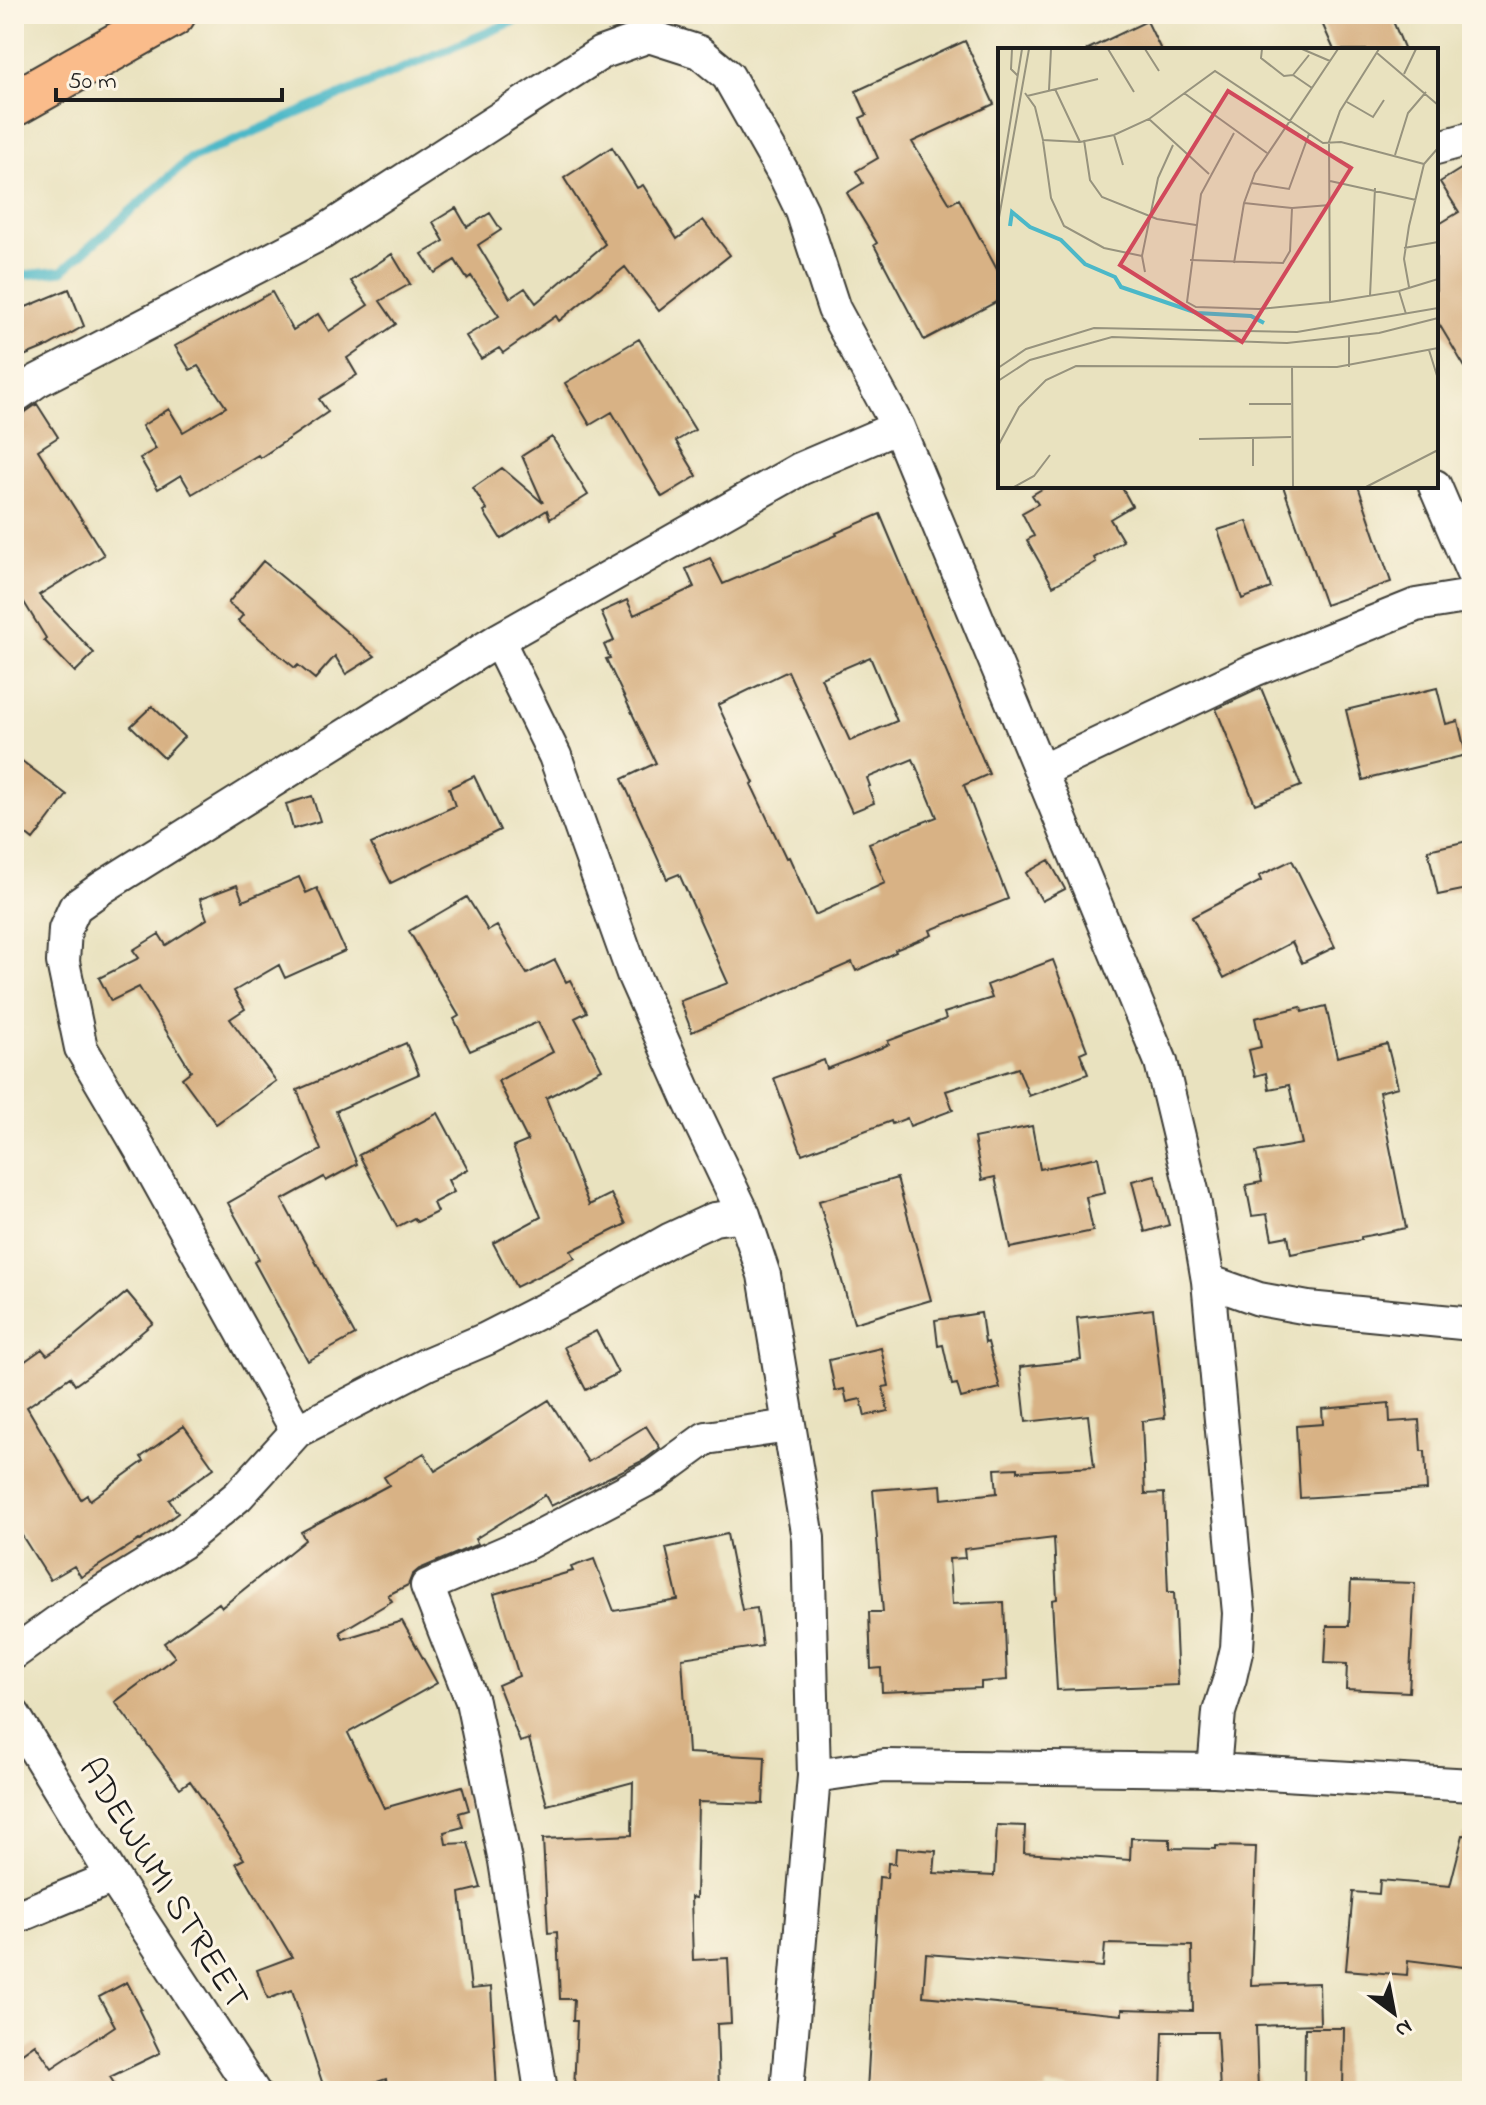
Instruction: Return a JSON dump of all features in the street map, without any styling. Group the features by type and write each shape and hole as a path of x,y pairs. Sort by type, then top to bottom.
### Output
{"highway":[{"path":"14,104 173,14"}],"street":[{"path":"14,397 37,381 322,233 601,53 649,36 699,52 728,76 792,189 834,309 898,427 1161,1062 1194,1199 1208,1281 1239,1613 1237,1648 1219,1712 1214,1770"},
{"path":"1438,147 1472,138"},
{"path":"297,1431 81,1048 63,962 65,929 75,907 498,640 800,469 898,427"},
{"path":"1436,488 1472,572"},
{"path":"1041,771 1268,664 1416,605 1472,596"},
{"path":"498,640 555,756 633,974 744,1215 764,1275 808,1538 814,1776 787,2091"},
{"path":"14,1653 78,1607 181,1543 238,1496 297,1431 427,1364 486,1339 574,1294 671,1239 714,1219 744,1215"},
{"path":"1208,1281 1259,1299 1308,1308 1472,1324"},
{"path":"541,2091 505,1861 472,1701 427,1586 551,1531 654,1476 706,1438 789,1426"},
{"name":"ADEWUMI STREET","path":"14,1715 113,1877 253,2091"},
{"path":"814,1776 884,1766 1214,1770 1472,1785"},
{"path":"14,1918 113,1877"}],"building":[{"path":"1318,14 1390,14 1404,48 1333,48"},
{"path":"1147,21 1160,48 1090,48"},
{"path":"965,41 994,104 912,142 950,204 959,199 998,271 998,301 924,340 874,245 877,243 847,193 863,183 856,171 878,158 860,118 867,115 856,91"},
{"path":"612,147 637,188 643,185 677,239 703,220 730,255 659,311 625,267 559,321 556,316 503,353 499,348 481,359 466,336 499,316 471,276 467,279 455,260 435,273 422,254 444,241 433,222 456,208 467,227 490,213 501,230 478,245 510,298 525,288 536,303 605,244 564,178"},
{"path":"1472,162 1472,379 1438,322 1438,225 1459,212 1440,182"},
{"path":"392,254 410,284 380,301 396,324 347,358 357,375 319,399 328,412 260,458 258,455 192,494 181,475 158,489 140,458 156,449 142,426 169,409 183,432 226,407 198,366 190,370 175,346 272,292 293,330 318,314 329,331 368,305 351,281"},
{"path":"69,289 84,326 14,360 14,312"},
{"path":"639,339 695,430 676,441 697,476 662,497 612,412 590,425 565,383"},
{"path":"37,404 58,437 38,450 104,555 39,595 94,653 75,672 44,640 46,638 14,586 14,416"},
{"path":"552,437 588,495 550,519 547,510 501,539 473,488 502,468 543,503 522,456"},
{"path":"1044,488 1122,488 1132,506 1110,519 1123,541 1094,558 1096,562 1053,586 1027,540 1034,536 1022,513 1038,504 1032,495"},
{"path":"1284,488 1359,488 1391,582 1325,605"},
{"path":"880,514 989,774 964,785 1008,899 930,930 932,935 856,971 852,962 692,1032 680,1001 728,983 679,874 667,879 622,779 656,763 606,659 610,658 604,645 614,641 601,612 627,600 634,615 694,587 686,569 710,558 723,584","holes":["870,657 897,721 850,741 821,678","788,671 852,812 874,803 867,778 913,759 937,817 869,843 885,883 815,915 751,784 754,783 718,705"]},
{"path":"1247,521 1271,588 1242,599 1218,530"},
{"path":"263,561 375,656 346,674 335,656 315,679 298,665 295,668 238,621 243,615 228,603"},
{"path":"1261,688 1301,786 1255,804 1216,709"},
{"path":"1437,688 1446,724 1458,721 1466,755 1363,780 1346,710"},
{"path":"152,706 184,737 164,758 131,726"},
{"path":"14,755 67,795 33,840 14,825"},
{"path":"474,776 500,830 391,883 371,844 455,806 449,788"},
{"path":"312,796 320,821 293,829 286,804"},
{"path":"1472,840 1472,888 1438,895 1428,850"},
{"path":"1049,860 1065,889 1042,901 1026,873"},
{"path":"1292,860 1335,947 1302,963 1292,942 1224,978 1192,917 1261,881 1259,876"},
{"path":"299,877 306,893 317,888 345,951 285,978 279,965 234,991 245,1009 230,1019 276,1081 216,1124 182,1078 191,1071 139,987 111,1001 99,978 139,958 133,950 159,934 166,945 207,919 200,899 237,885 243,901"},
{"path":"467,897 488,931 497,926 527,974 555,960 587,1012 575,1018 602,1069 546,1098 589,1205 611,1194 626,1224 571,1251 575,1258 516,1287 493,1243 541,1217 513,1147 528,1141 498,1081 553,1052 538,1022 470,1051 454,1019 459,1016 409,931"},
{"path":"1053,960 1087,1050 1080,1053 1088,1074 1029,1096 1018,1068 946,1091 953,1110 910,1126 907,1118 892,1124 891,1121 802,1154 774,1078 824,1060 827,1069 881,1048 889,1044 888,1041 946,1019 944,1013 992,998 987,985"},
{"path":"1326,1006 1337,1057 1387,1044 1398,1087 1379,1092 1406,1228 1291,1254 1288,1236 1272,1239 1267,1214 1252,1216 1246,1185 1262,1182 1256,1152 1302,1144 1289,1085 1269,1089 1266,1073 1255,1076 1249,1050 1261,1047 1255,1018 1301,1007 1302,1012"},
{"path":"406,1043 419,1074 336,1111 357,1164 326,1181 324,1177 282,1200 355,1335 308,1361 254,1262 259,1259 228,1203 321,1150 297,1090"},
{"path":"438,1113 468,1169 448,1180 454,1192 433,1203 437,1212 417,1222 414,1218 397,1227 359,1155"},
{"path":"1032,1126 1040,1169 1098,1157 1105,1193 1086,1197 1093,1231 1010,1248 995,1177 982,1180 974,1138"},
{"path":"1155,1175 1169,1225 1145,1232 1132,1181"},
{"path":"897,1178 931,1300 854,1323 819,1201"},
{"path":"127,1292 153,1323 75,1385 70,1377 27,1407 81,1499 87,1495 90,1500 144,1461 141,1457 184,1426 214,1468 169,1500 178,1513 140,1541 81,1577 74,1566 50,1580 14,1523 14,1369 42,1349 47,1355 71,1339"},
{"path":"1153,1309 1165,1418 1142,1421 1145,1494 1164,1493 1168,1592 1174,1592 1178,1685 1057,1690 1052,1600 1057,1599 1054,1538 964,1549 965,1558 949,1559 952,1604 1004,1602 1007,1680 981,1682 981,1688 882,1692 881,1668 871,1669 869,1612 883,1612 873,1490 941,1485 942,1499 997,1493 995,1469 1018,1468 1018,1471 1094,1467 1088,1415 1026,1422 1020,1367 1081,1360 1077,1318"},
{"path":"981,1313 985,1343 988,1342 1000,1388 961,1398 957,1384 952,1385 943,1345 938,1346 935,1320"},
{"path":"596,1331 618,1373 586,1390 564,1347"},
{"path":"881,1348 889,1386 883,1387 888,1411 865,1416 861,1399 847,1402 844,1389 835,1391 829,1360"},
{"path":"549,1400 588,1462 646,1426 660,1448 644,1460 551,1506 545,1495 475,1539 478,1544 419,1569 408,1585 388,1595 392,1601 340,1632 343,1639 402,1621 437,1683 348,1733 384,1808 462,1786 469,1810 459,1813 463,1827 444,1832 446,1844 468,1843 481,1888 460,1893 471,1989 491,1987 497,2091 388,2091 386,2079 349,2091 325,2091 292,1990 268,1999 257,1970 292,1957 236,1863 244,1859 190,1781 180,1788 115,1702 175,1657 164,1643 219,1603 222,1607 305,1540 301,1532 389,1485 384,1477 424,1453 435,1471"},
{"path":"1389,1403 1390,1422 1419,1420 1421,1451 1425,1451 1427,1490 1300,1498 1296,1426 1323,1424 1322,1409"},
{"path":"727,1534 742,1610 757,1608 762,1646 682,1658 688,1753 765,1757 763,1804 698,1802 696,1898 691,1897 693,1960 728,1958 731,2023 717,2024 719,2091 574,2091 577,2021 573,2021 574,1999 560,1999 557,1932 548,1933 543,1839 632,1835 633,1782 547,1805 529,1739 520,1742 498,1685 519,1676 494,1594 573,1571 571,1567 594,1559 614,1611 678,1600 666,1548"},
{"path":"1351,1581 1415,1583 1409,1692 1346,1689 1347,1664 1325,1663 1327,1626 1349,1626"},
{"path":"997,1825 1025,1826 1024,1853 1130,1860 1131,1838 1170,1839 1170,1848 1256,1847 1251,1985 1319,1983 1320,2024 1256,2026 1258,2091 1220,2091 1217,2032 1163,2032 1161,2091 1104,2091 1046,2086 1046,2091 867,2091 879,1877 887,1878 888,1863 895,1864 896,1848 936,1851 934,1873 994,1876","holes":["1105,1944 1192,1946 1193,2011 1122,2009 1122,2015 923,1996 926,1954 1103,1967"]},
{"path":"1463,1835 1472,1836 1472,1968 1408,1960 1407,1975 1346,1970 1353,1892 1379,1894 1380,1880 1450,1886"},
{"path":"127,1982 160,2053 110,2077 119,2091 14,2091 14,2059 35,2044 52,2068 115,2026 99,1997"},
{"path":"1305,2028 1344,2028 1343,2091 1304,2091"}],"waterway":[{"path":"14,276 62,271 190,159 531,14"}]}
